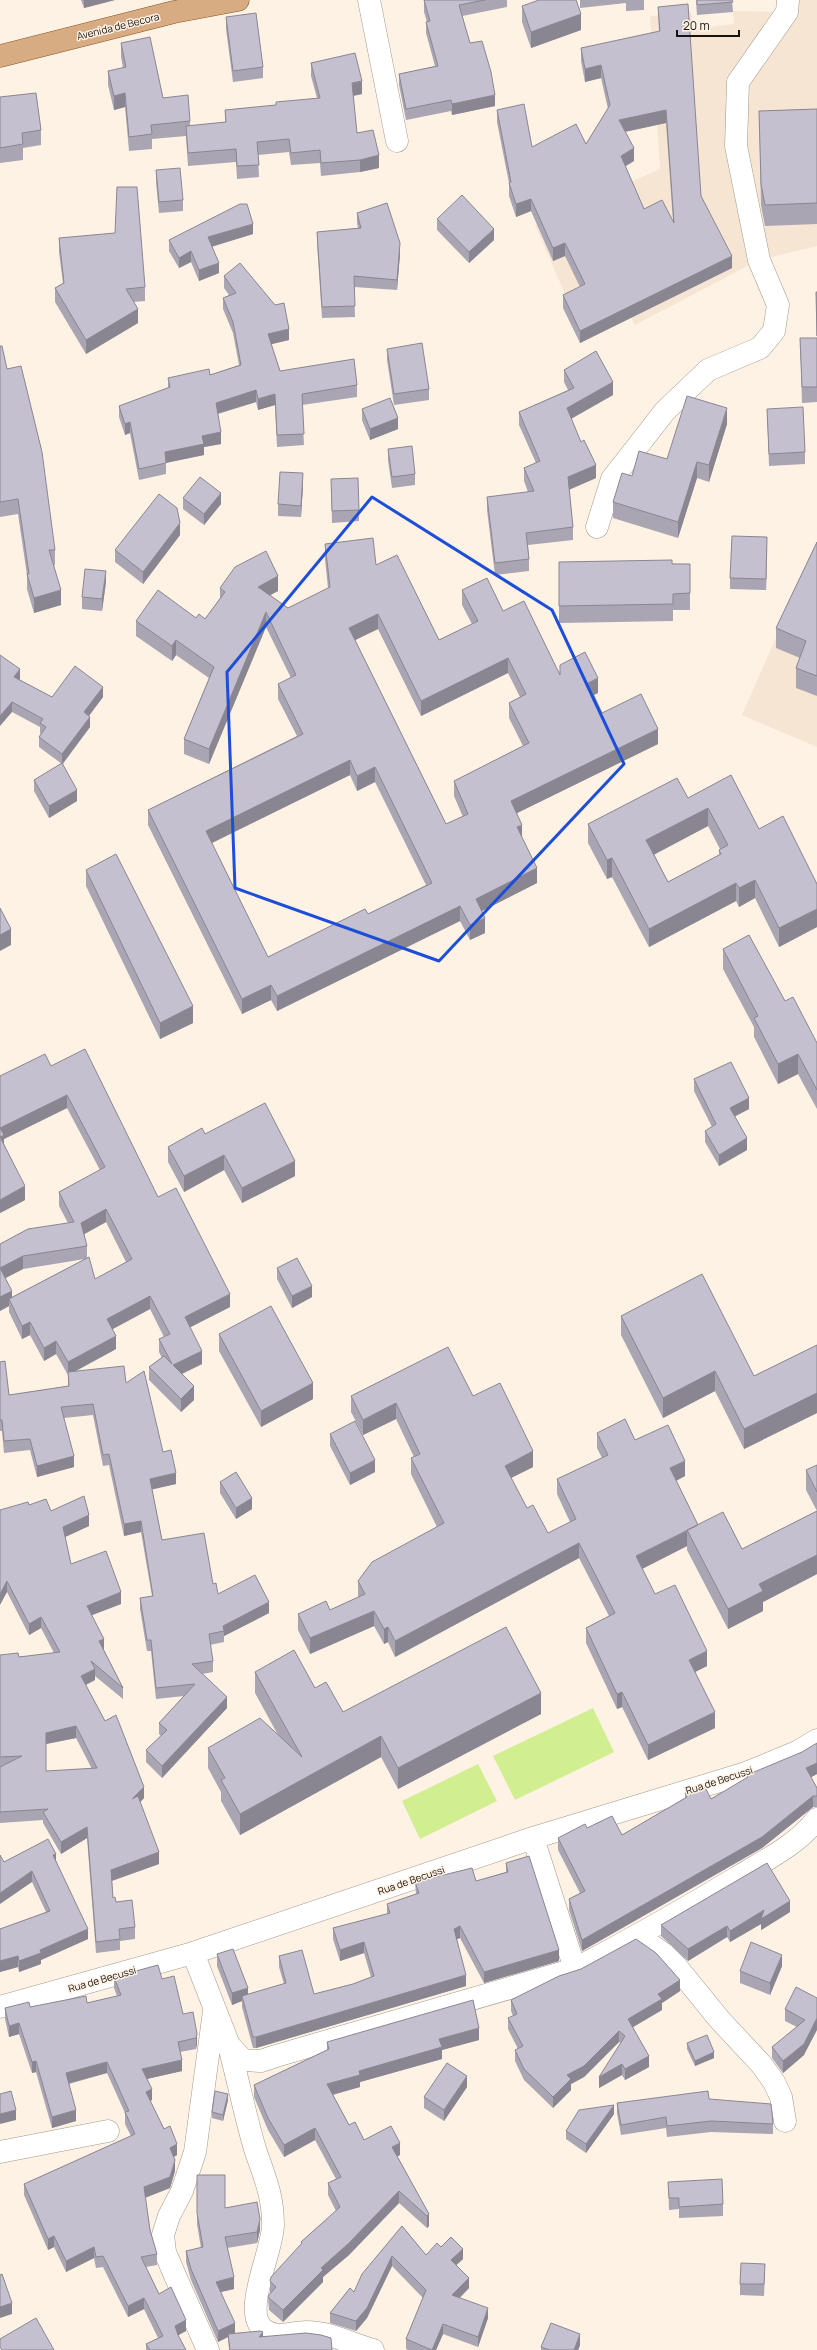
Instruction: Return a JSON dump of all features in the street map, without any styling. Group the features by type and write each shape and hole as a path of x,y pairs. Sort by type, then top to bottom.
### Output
{"main road":[{"name":"Avenida de Becora","path":"0,56 174,12 238,0"}],"street":[{"path":"369,0 398,140"},
{"path":"597,527 612,479 665,411 708,370 760,348 774,331 778,305 759,260 736,146 738,82 787,12 788,0"},
{"name":"Rua de Becussi","path":"0,2007 193,1953 533,1838 746,1773 797,1752 817,1740"},
{"path":"229,2045 242,2060 261,2060 575,1969 638,1936 758,1864 809,1830 817,1819"},
{"path":"533,1838 575,1969"},
{"path":"638,1936 676,1966 719,2019 761,2064 774,2082 781,2097 785,2121"},
{"path":"193,1953 214,2011 229,2045 256,2150 268,2182 273,2209 274,2227 255,2307 257,2320 261,2328 269,2334 278,2335 305,2332 320,2333 339,2337 373,2350"},
{"path":"208,2350 165,2252 163,2235 169,2216 182,2191 195,2152 214,2011"},
{"path":"0,2152 108,2131"}],"highlighted area":[{"path":"372,497 552,610 624,764 439,961 235,888 227,672"}],"shaded area":[{"path":"788,0 817,0 817,246 759,260 635,325 615,281 565,294 535,225 660,169 650,16 691,12 693,29 734,24 733,11 787,12"},
{"path":"817,544 817,747 742,715"}],"green space":[{"path":"593,1708 614,1752 515,1800 493,1756"},
{"path":"478,1764 497,1801 420,1839 402,1801"}],"building":[{"path":"424,0 485,0 459,5 470,43 482,41 491,72 495,95 452,104 451,100 406,109 399,74 438,66 426,22 430,21"},
{"path":"539,0 576,0 581,14 531,32 522,6"},
{"path":"697,0 732,0 733,2 697,5"},
{"path":"688,4 701,196 732,256 580,331 563,295 585,284 565,243 553,248 531,199 516,204 509,183 511,182 497,110 524,104 532,147 576,124 586,144 610,105 601,65 585,69 581,48 660,31 658,7","holes":["666,110 674,223 662,200 644,209 621,156 634,148 619,120"]},
{"path":"256,13 263,67 233,71 226,17"},
{"path":"150,37 163,98 188,95 190,121 151,125 152,134 129,137 125,93 114,96 108,71 126,67 121,43"},
{"path":"355,53 362,81 352,83 357,133 373,130 379,155 360,160 321,163 320,150 291,153 289,139 257,142 259,165 237,166 236,149 188,153 186,126 226,122 225,110 276,105 276,102 320,98 311,63"},
{"path":"36,93 41,130 22,133 23,144 0,148 0,97"},
{"path":"817,109 817,203 765,205 761,184 759,111"},
{"path":"180,168 183,200 159,202 156,170"},
{"path":"117,187 137,187 145,287 126,289 138,309 86,340 55,288 64,283 59,238 115,233"},
{"path":"462,195 494,229 469,252 437,219"},
{"path":"387,203 400,243 397,280 354,276 355,306 322,307 317,232 361,228 357,213"},
{"path":"240,204 247,204 253,224 208,237 219,263 199,270 191,251 179,258 169,240"},
{"path":"240,263 275,305 284,303 289,329 268,334 280,371 354,359 357,385 302,394 304,434 277,435 275,394 258,399 256,390 216,403 221,432 202,436 204,444 165,452 166,463 139,469 130,422 125,424 119,406 170,387 168,378 209,369 210,375 241,365 233,322 223,298 236,293 224,276"},
{"path":"816,292 817,292 817,336"},
{"path":"800,338 817,338 817,387 802,387"},
{"path":"422,343 429,389 394,394 387,349"},
{"path":"0,346 2,346 7,369 21,366 42,452 55,550 49,550 61,590 34,598 27,574 29,574 18,499 0,502"},
{"path":"596,351 613,382 567,408 581,442 584,440 596,465 568,477 573,527 526,533 529,559 495,563 487,497 534,491 524,468 540,461 519,412 574,388 564,370"},
{"path":"687,396 727,408 709,465 697,462 678,522 613,502 622,473 632,476 639,451 667,459"},
{"path":"390,398 398,418 370,429 362,409"},
{"path":"803,407 805,452 769,454 767,409"},
{"path":"412,446 415,474 392,477 388,449"},
{"path":"280,472 303,473 301,506 278,504"},
{"path":"200,477 221,493 204,514 183,498"},
{"path":"358,478 359,510 332,511 331,479"},
{"path":"159,494 177,508 180,523 143,572 115,550"},
{"path":"732,536 767,537 766,579 730,578"},
{"path":"373,538 376,565 397,555 439,640 478,621 462,590 487,578 503,611 524,601 560,675 560,665 585,652 598,678 588,683 602,713 641,694 658,729 511,801 522,825 517,827 537,868 476,899 485,918 470,925 460,906 277,996 271,985 242,999 148,810 303,734 278,684 296,675 266,612 209,749 184,739 214,667 176,640 172,646 136,621 158,590 196,618 199,614 205,619 225,592 220,588 235,567 266,551 278,576 258,587 288,608 330,587 325,544","holes":["378,614 421,701 508,658 526,694 509,703 529,743 454,781 468,814 446,824 349,628","350,760 357,776 375,767 432,883 368,914 365,909 268,957 206,831"]},
{"path":"817,542 817,676 796,668 806,641 776,628"},
{"path":"672,560 672,564 690,564 690,593 673,594 673,604 559,606 559,562"},
{"path":"85,569 106,571 102,599 82,597"},
{"path":"0,655 20,669 14,677 52,697 75,666 103,687 84,712 90,717 62,754 39,737 46,727 40,723 43,719 12,702 0,716"},
{"path":"62,763 77,790 49,806 34,780"},
{"path":"731,775 759,829 783,816 817,884 817,909 779,928 755,880 739,888 736,883 649,929 612,858 607,860 588,824 677,778 688,798","holes":["708,808 728,845 719,850 721,854 668,882 646,840"]},
{"path":"116,854 193,1006 160,1023 86,870"},
{"path":"0,908 11,929 0,935"},
{"path":"749,935 785,1001 793,997 817,1043 817,1090 798,1054 778,1064 754,1018 758,1016 723,949"},
{"path":"85,1049 158,1197 176,1188 230,1294 185,1317 202,1351 173,1365 194,1386 181,1399 149,1367 164,1356 172,1364 159,1339 170,1334 150,1296 107,1319 116,1336 68,1362 56,1341 44,1348 30,1322 22,1326 9,1299 89,1257 95,1279 132,1259 106,1209 81,1223 87,1246 23,1256 0,1268 0,1244 28,1229 74,1222 59,1192 105,1167 67,1095 0,1128 0,1076 45,1054 51,1066"},
{"path":"731,1062 749,1098 730,1108 747,1138 719,1155 705,1131 716,1124 694,1079"},
{"path":"265,1103 295,1161 242,1188 224,1155 184,1176 168,1147 202,1128 205,1134"},
{"path":"0,1128 4,1135 0,1137"},
{"path":"0,1137 25,1186 0,1200"},
{"path":"297,1258 312,1286 292,1296 277,1268"},
{"path":"0,1268 12,1291 0,1297"},
{"path":"702,1274 754,1376 817,1345 817,1393 744,1429 715,1371 663,1398 621,1316"},
{"path":"271,1306 313,1383 261,1411 219,1334"},
{"path":"448,1347 473,1396 500,1383 533,1451 505,1466 527,1508 533,1505 548,1533 576,1519 557,1479 608,1455 597,1433 625,1419 635,1440 668,1425 685,1461 670,1468 698,1525 636,1556 655,1594 675,1585 707,1651 689,1660 715,1712 648,1745 622,1692 617,1694 586,1628 615,1613 579,1543 395,1641 388,1627 384,1629 374,1611 310,1638 298,1614 326,1601 330,1610 365,1594 358,1581 372,1562 444,1523 411,1458 420,1454 396,1403 363,1420 351,1396"},
{"path":"5,1361 9,1395 69,1386 68,1372 124,1366 126,1383 144,1371 163,1452 171,1450 176,1473 150,1479 162,1540 204,1533 213,1584 216,1583 218,1594 255,1575 269,1602 223,1626 224,1631 209,1634 213,1661 192,1664 227,1697 162,1766 146,1750 167,1730 159,1723 195,1684 156,1688 151,1640 147,1640 140,1598 153,1596 141,1521 124,1524 109,1454 103,1455 93,1404 61,1407 74,1456 37,1466 30,1439 4,1441 2,1420 0,1420 0,1362"},
{"path":"355,1421 375,1460 350,1473 330,1434"},
{"path":"817,1465 817,1492 806,1470"},
{"path":"236,1472 252,1498 236,1508 220,1482"},
{"path":"84,1496 89,1515 63,1527 71,1564 106,1551 121,1592 87,1606 104,1639 99,1641 123,1688 91,1661 95,1669 81,1676 105,1721 116,1715 144,1787 132,1799 138,1796 159,1852 111,1870 113,1898 115,1897 116,1902 132,1900 135,1927 119,1929 120,1939 96,1942 87,1827 61,1842 43,1812 48,1809 0,1812 0,1767 22,1756 0,1757 0,1655 18,1653 19,1657 60,1652 41,1617 29,1624 7,1581 0,1594 0,1510 28,1502 29,1505 46,1499 51,1511","holes":["76,1726 97,1768 46,1771 46,1733"]},
{"path":"817,1511 817,1555 759,1584 763,1591 728,1609 687,1530 723,1512 742,1549"},
{"path":"506,1627 541,1693 398,1768 381,1736 240,1814 221,1780 225,1778 208,1748 260,1718 302,1757 255,1672 294,1650 315,1688 326,1682 343,1712"},
{"path":"817,1743 817,1763 806,1768 817,1788 817,1796 813,1796 762,1837 582,1940 569,1899 585,1891 558,1838 585,1824 587,1828 612,1816 622,1835 687,1797 685,1793 705,1787 711,1799 748,1777 747,1775 802,1752"},
{"path":"48,1839 56,1854 53,1855 88,1929 40,1950 41,1953 19,1961 18,1956 0,1961 0,1929 50,1911 32,1871 0,1893 0,1855 4,1862"},
{"path":"529,1856 559,1950 484,1972 460,1926 454,1929 466,1975 253,2037 242,1996 286,1983 279,1956 302,1950 314,1994 353,1984 374,1976 364,1942 340,1950 333,1928 390,1913 387,1904 419,1893 415,1882 472,1868 476,1881 508,1872 506,1863"},
{"path":"767,1863 790,1901 761,1919 764,1910 730,1931 727,1926 688,1949 661,1925"},
{"path":"636,1939 656,1953 680,1980 658,1994 662,1999 628,2019 649,2056 625,2069 622,2064 599,2077 625,2036 619,2031 584,2066 567,2075 571,2079 553,2097 524,2069 515,2050 523,2046 508,2018 517,2014 511,2000 559,1976 581,1969"},
{"path":"751,1942 782,1955 770,1983 740,1971"},
{"path":"233,1949 248,1988 232,1993 217,1954"},
{"path":"158,1965 162,1979 174,1976 183,2014 193,2012 197,2034 196,2038 178,2042 182,2060 142,2069 152,2089 146,2092 164,2129 170,2126 177,2144 170,2148 175,2160 170,2177 144,2187 150,2230 157,2254 141,2257 159,2294 171,2287 186,2320 175,2326 186,2350 150,2350 146,2344 163,2336 144,2298 128,2306 103,2256 96,2257 94,2247 66,2261 54,2236 48,2239 24,2184 135,2134 125,2112 129,2111 107,2062 66,2073 76,2110 52,2117 36,2061 32,2062 19,2023 9,2026 5,2008 29,2002 30,2007 86,1996 87,2003 121,1995 114,1977"},
{"path":"796,1987 817,1998 817,2018 804,2044 783,2061 772,2047 805,2020 785,2009"},
{"path":"473,2000 479,2028 439,2039 442,2047 359,2071 360,2075 327,2084 349,2125 355,2122 364,2140 391,2126 400,2143 392,2147 429,2214 427,2216 399,2191 349,2243 321,2268 323,2270 283,2310 268,2296 276,2287 270,2281 271,2277 302,2243 301,2242 340,2207 328,2183 341,2177 315,2128 284,2145 268,2118 254,2085 329,2049 327,2042"},
{"path":"707,2035 714,2052 695,2061 687,2043"},
{"path":"447,2063 467,2076 444,2110 424,2097"},
{"path":"11,2091 16,2110 0,2114 0,2094"},
{"path":"215,2091 228,2094 223,2115 212,2112"},
{"path":"708,2091 709,2099 771,2104 773,2124 711,2121 667,2126 666,2117 621,2125 617,2103"},
{"path":"614,2105 586,2144 566,2131 579,2110"},
{"path":"197,2175 225,2175 225,2208 257,2202 260,2219 257,2232 225,2237 234,2277 216,2282 235,2323 218,2331 191,2269 186,2251 203,2247 197,2213"},
{"path":"722,2179 723,2204 679,2207 679,2198 669,2198 668,2182"},
{"path":"402,2226 426,2255 437,2243 441,2247 451,2237 463,2249 451,2260 469,2278 452,2295 488,2308 478,2337 443,2324 432,2350 406,2339 426,2290 392,2256 367,2308 356,2321 330,2313 350,2288 354,2292 362,2274"},
{"path":"741,2263 765,2264 764,2284 740,2284"},
{"path":"2,2274 12,2303 0,2307 0,2275"},
{"path":"36,2318 54,2350 2,2350 0,2347 0,2339"},
{"path":"551,2323 580,2334 574,2350 550,2350 541,2347"},
{"path":"263,2332 259,2337 306,2333 321,2335 331,2338 332,2350 230,2350 228,2334"}]}
